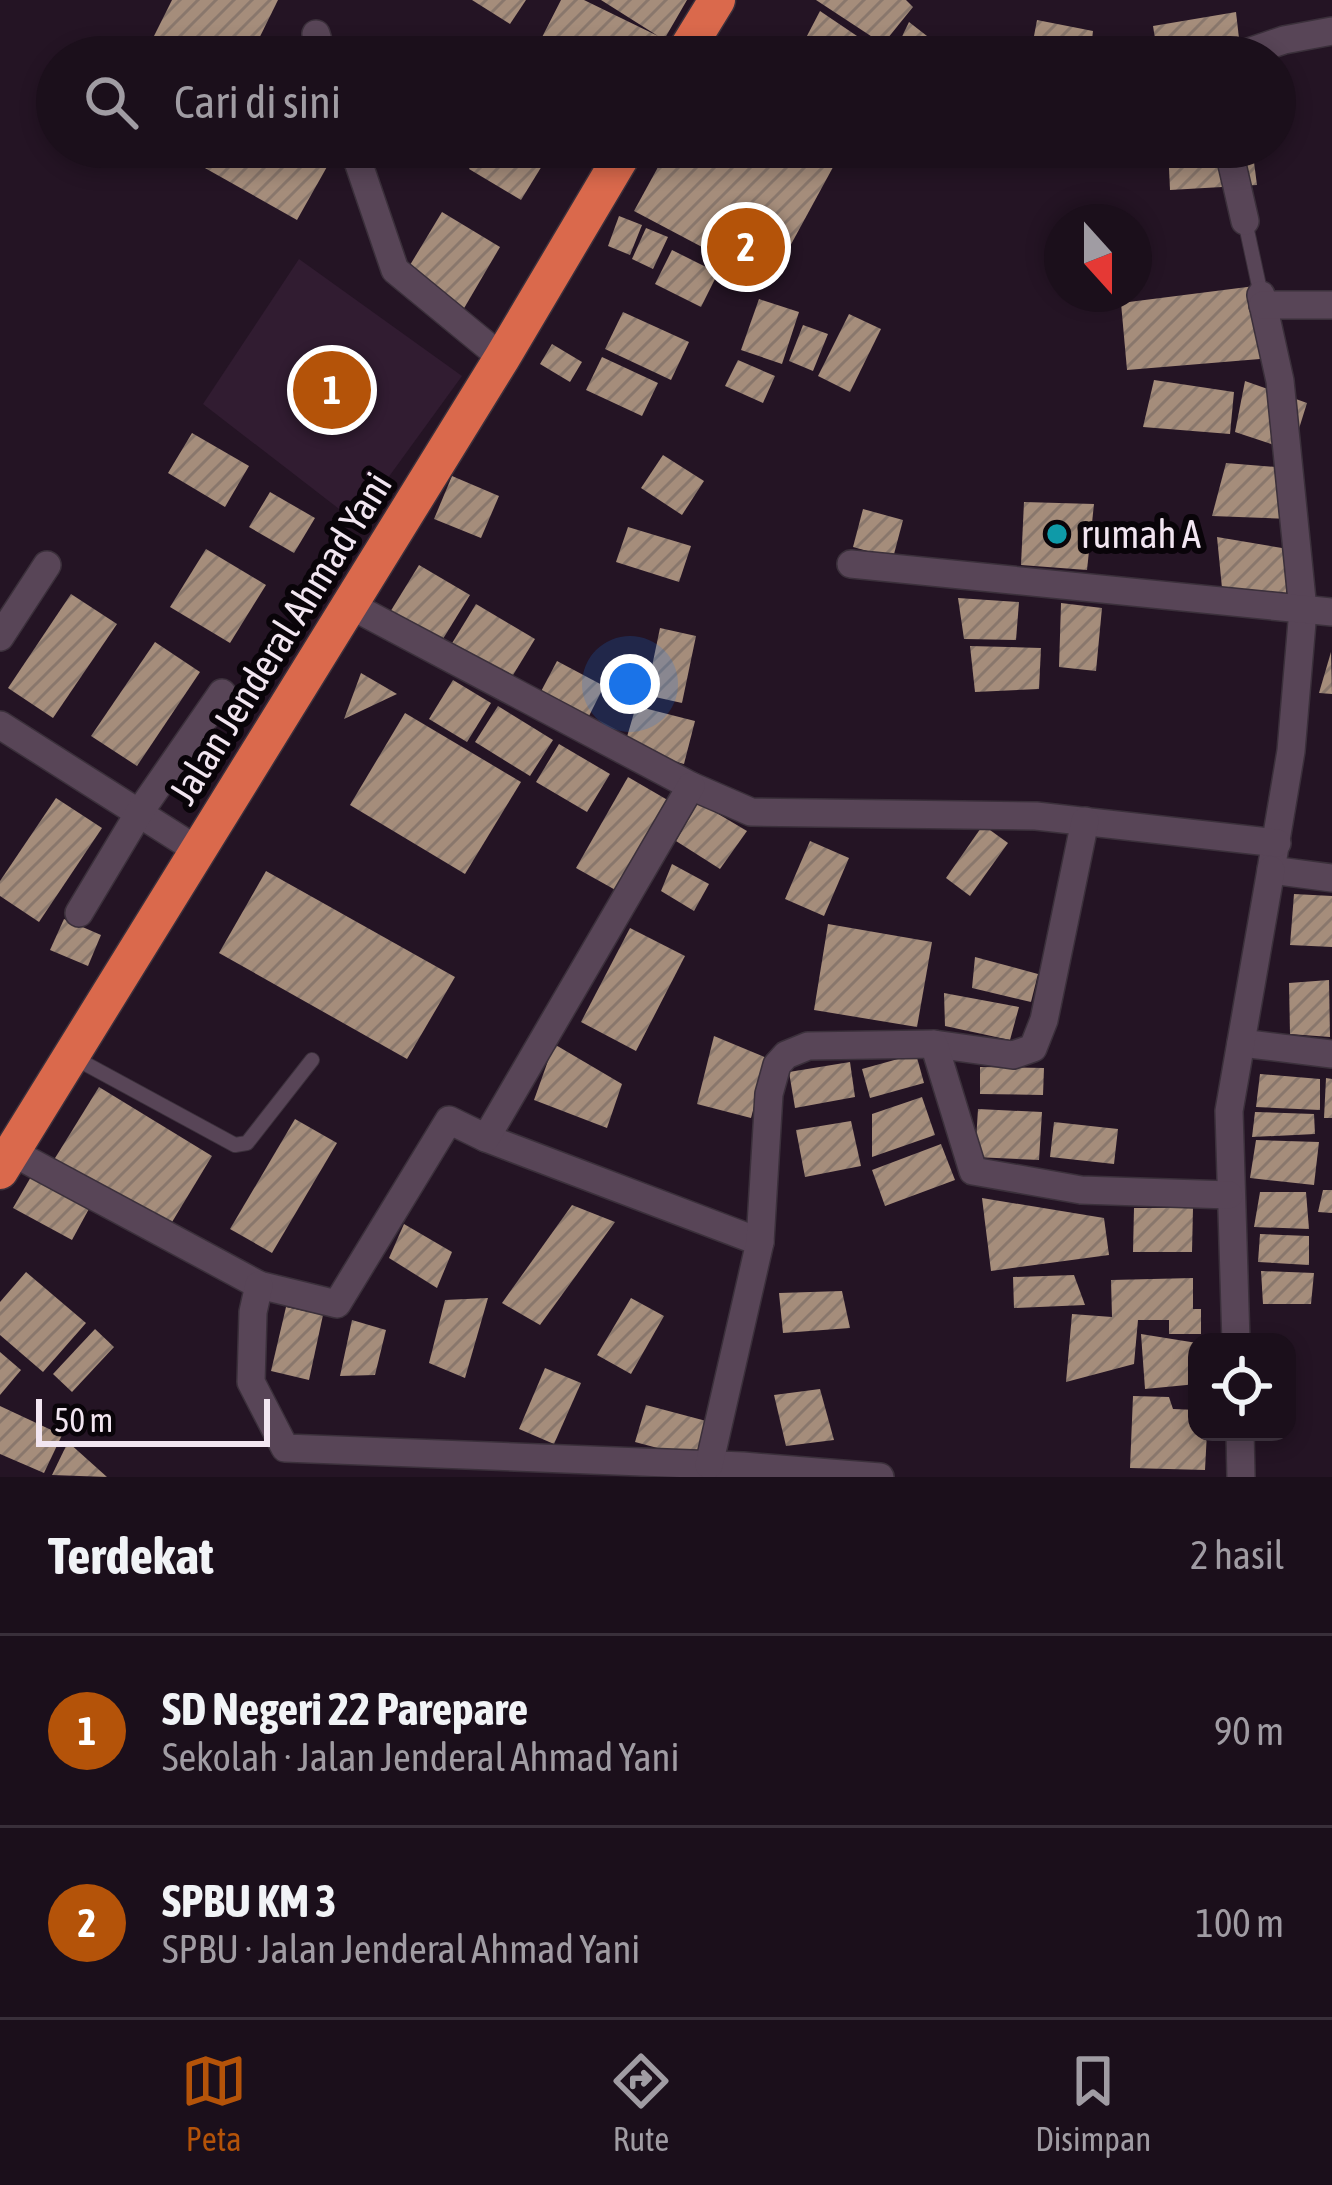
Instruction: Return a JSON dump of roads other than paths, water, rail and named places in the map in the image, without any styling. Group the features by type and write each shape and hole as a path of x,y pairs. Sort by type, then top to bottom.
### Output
{"highway":[{"path":"695,36 717,0"},
{"name":"Jalan Jenderal Ahmad Yani","path":"6,1161 615,168"}],"street":[{"path":"1296,38 1332,31"},
{"path":"360,168 395,270 502,358"},
{"path":"1233,168 1244,220"},
{"path":"1236,1333 1229,1111 1291,751 1303,610 1280,380 1262,300 1332,305"},
{"path":"851,564 1332,612"},
{"path":"0,637 47,565"},
{"path":"350,605 692,786 761,814 904,813 1085,821 1274,856 1332,878"},
{"path":"79,914 139,813 222,693"},
{"path":"0,725 197,850"},
{"path":"486,1138 692,786"},
{"path":"710,1465 760,1242 769,1094 777,1065 808,1046 934,1044 1013,1055 1033,1048 1044,1020 1085,821"},
{"path":"1241,1042 1332,1054"},
{"path":"934,1044 973,1171 1081,1190 1229,1195"},
{"path":"6,1161 259,1285 337,1304 449,1120 760,1242"},
{"path":"259,1285 250,1382 285,1448 593,1470 710,1465 880,1477"},
{"path":"1240,1441 1241,1477"}],"lane":[{"path":"1244,220 1262,300"},
{"path":"70,1055 235,1145 247,1143 312,1060"}],"place":[{"name":"SPBU KM 3","path":"746,247"},
{"name":"SD Negeri 22 Parepare","path":"332,390"},
{"name":"rumah A","path":"1057,534"}]}
